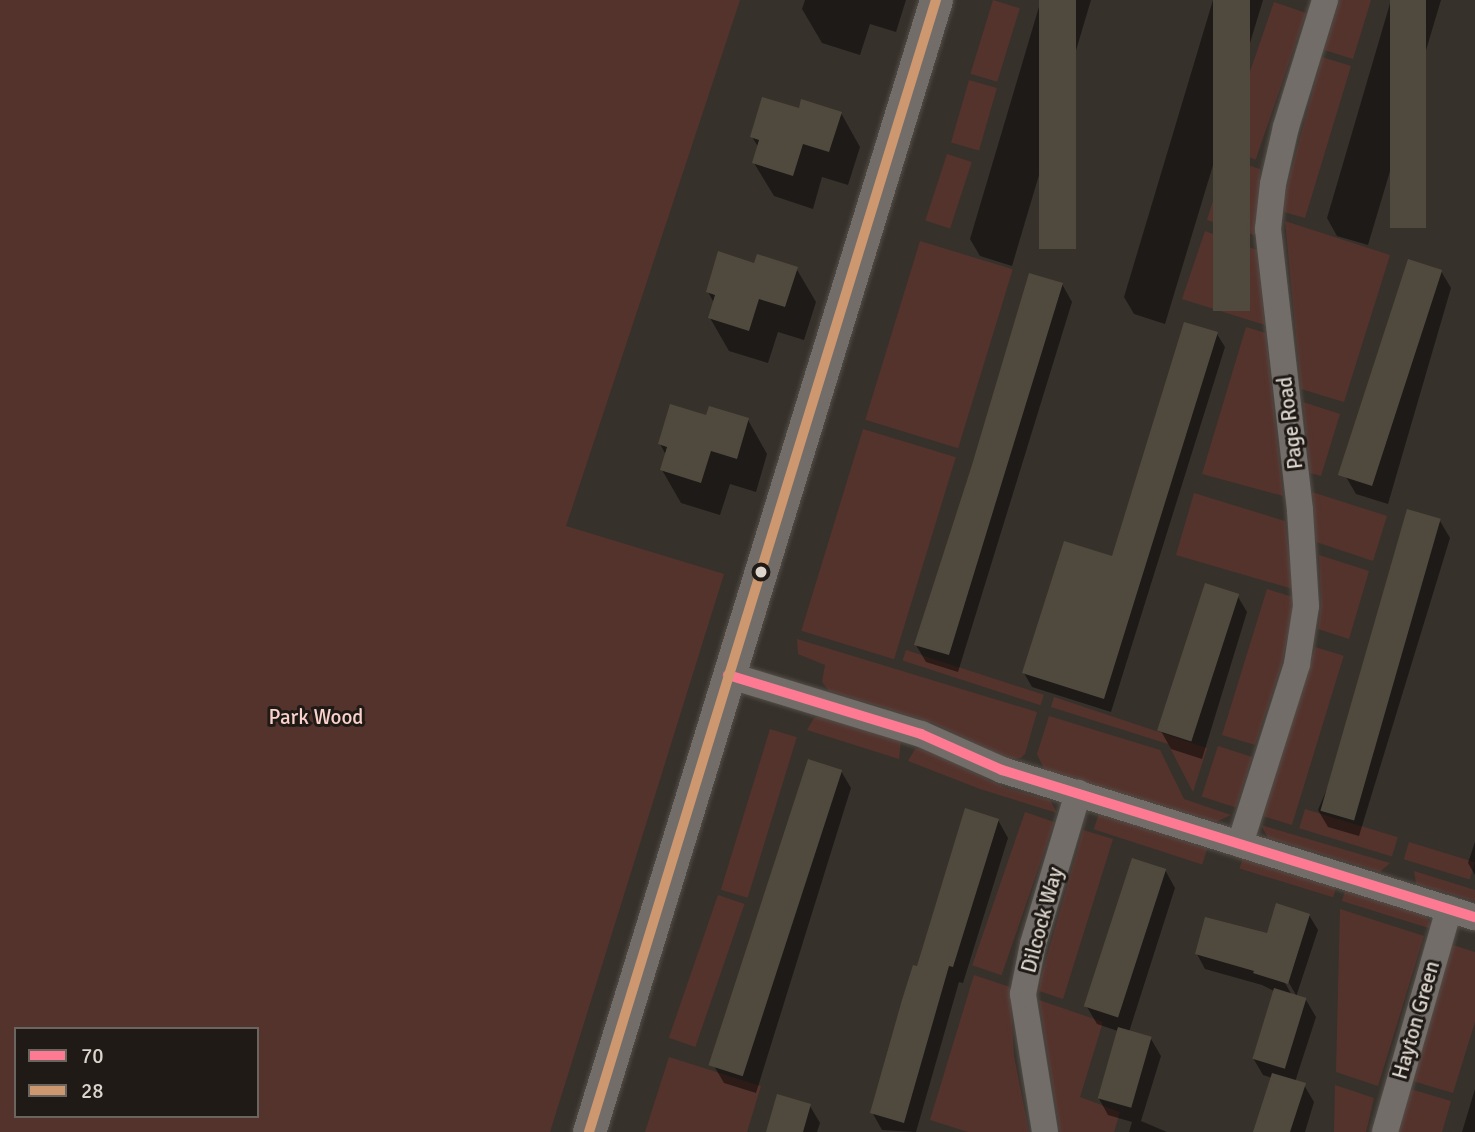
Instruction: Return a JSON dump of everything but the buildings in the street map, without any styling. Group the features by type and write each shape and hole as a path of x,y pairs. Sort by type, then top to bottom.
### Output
{"street":[{"path":"589,1132 936,0"},
{"name":"Page Road","path":"1240,844 1297,664 1306,606 1300,509 1268,229 1273,184 1286,127 1325,0"},
{"path":"729,675 920,734 1002,770 1475,917"},
{"name":"Dilcock Way","path":"1045,1132 1023,994 1032,944 1078,793"},
{"name":"Hayton Green","path":"1385,1132 1449,909"}],"green space":[{"name":"Park Wood","path":"0,0 740,0 566,526 724,574 550,1132 0,1132"},
{"path":"993,0 1020,8 997,82 970,74"},
{"path":"1340,0 1371,0 1353,59 1324,50"},
{"path":"1274,2 1306,13 1256,160 1224,149"},
{"path":"1322,57 1351,66 1305,218 1284,212 1284,197"},
{"path":"969,80 997,88 979,150 951,142"},
{"path":"947,154 972,162 950,229 925,221"},
{"path":"1226,158 1260,169 1257,236 1207,220"},
{"path":"1285,221 1390,255 1344,402 1301,389"},
{"path":"1205,231 1257,250 1265,325 1182,299"},
{"path":"920,241 1013,269 958,448 865,420"},
{"path":"1246,327 1266,333 1283,496 1202,474"},
{"path":"1303,402 1340,414 1321,476 1310,473"},
{"path":"863,429 956,457 894,659 801,631"},
{"path":"1312,492 1387,516 1373,561 1316,542"},
{"path":"1194,493 1285,521 1293,589 1176,555"},
{"path":"1319,555 1369,571 1349,639 1318,629 1321,605"},
{"path":"1267,589 1293,597 1293,611 1282,664 1255,745 1222,735"},
{"path":"797,639 1037,712 1025,754 1021,758 1009,759 933,723 829,691 822,682 825,665 798,654"},
{"path":"1315,647 1344,656 1292,825 1263,816"},
{"path":"906,650 1044,695 1041,705 903,660"},
{"path":"1054,697 1207,748 1193,792 1168,744 1051,707"},
{"path":"820,716 901,741 899,759 807,730 814,718"},
{"path":"1049,716 1160,750 1184,799 1231,815 1216,822 1045,771 1037,754"},
{"path":"770,729 797,737 748,898 721,890"},
{"path":"1218,746 1252,757 1236,808 1202,796"},
{"path":"923,748 1006,788 1050,800 1057,813 980,789 908,761 915,749"},
{"path":"1305,809 1398,837 1392,856 1299,828"},
{"path":"1025,812 1054,822 1002,975 972,965"},
{"path":"1099,813 1207,848 1202,864 1094,829"},
{"path":"1261,825 1390,863 1380,872 1268,838"},
{"path":"1083,830 1113,839 1063,999 1039,991"},
{"path":"1409,842 1475,862 1470,879 1404,859"},
{"path":"1243,857 1337,886 1333,897 1239,868"},
{"path":"1414,871 1475,890 1475,901 1416,884"},
{"path":"1345,890 1421,913 1427,917 1432,929 1342,901"},
{"path":"718,895 744,904 695,1047 669,1038"},
{"path":"1340,909 1424,936 1378,1086 1336,1072"},
{"path":"1450,944 1475,952 1475,1022 1453,1093 1409,1080"},
{"path":"974,975 1010,987 1014,1056 1029,1132 968,1132 930,1120"},
{"path":"1039,1000 1103,1022 1080,1097 1120,1112 1114,1132 1060,1132"},
{"path":"669,1057 761,1086 747,1132 645,1132"},
{"path":"1335,1085 1374,1098 1366,1132 1334,1132"},
{"path":"1407,1088 1451,1101 1442,1132 1396,1132"}],"transit line":[{"name":"28","path":"589,1132 936,0"},
{"name":"70","path":"728,675 921,734 1002,770 1475,917"}]}
